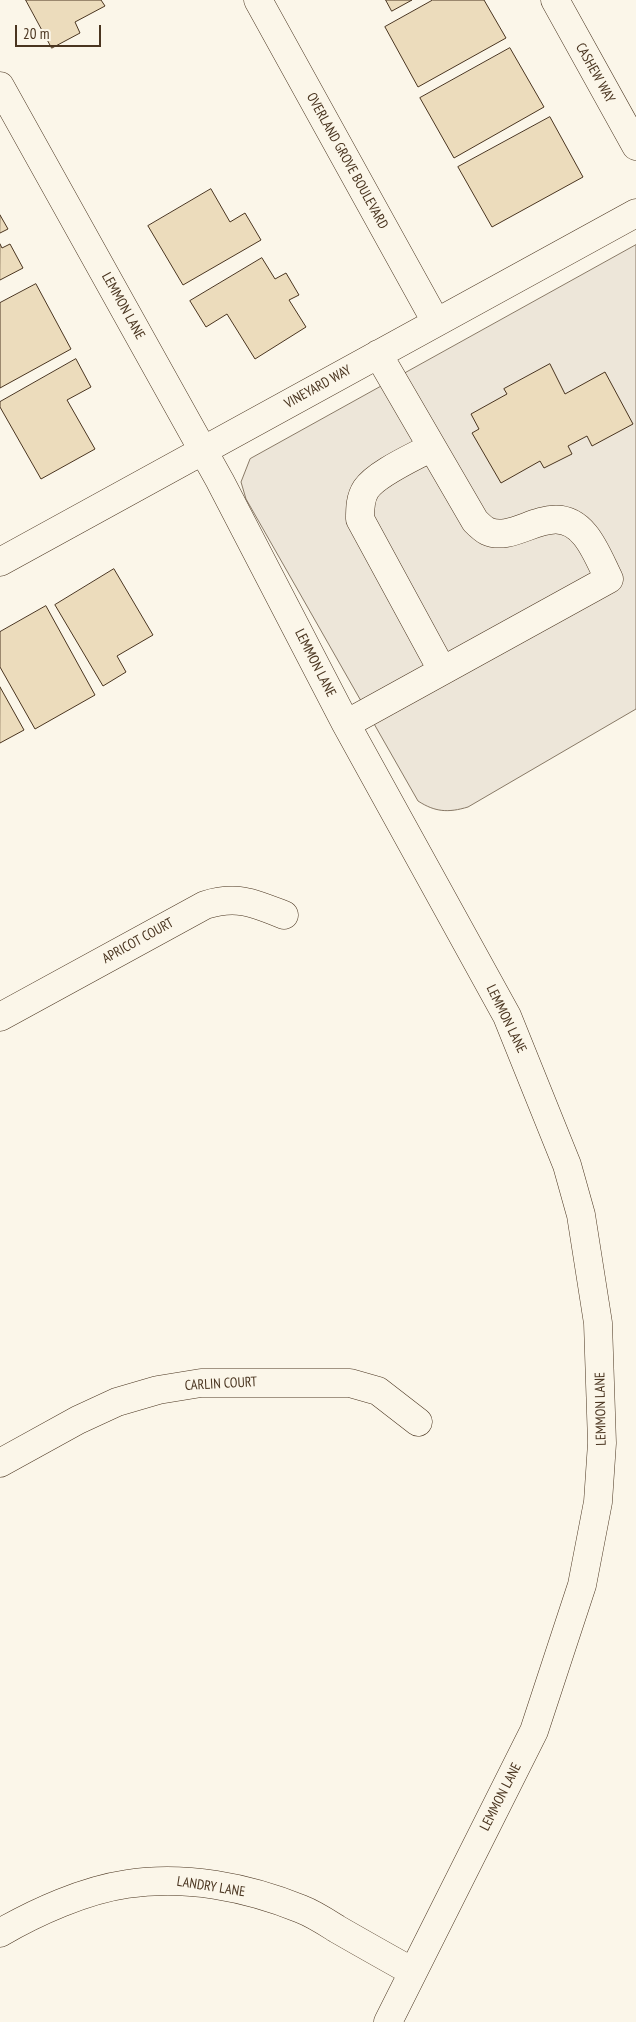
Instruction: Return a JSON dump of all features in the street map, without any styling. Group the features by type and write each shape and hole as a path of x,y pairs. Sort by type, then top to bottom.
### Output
{"street":[{"name":"OVERLAND GROVE BOULEVARD","path":"258,0 436,322"},
{"name":"CASHEW WAY","path":"554,0 636,146"},
{"name":"LEMMON LANE","path":"0,86 203,450 346,724 507,1016 542,1098 567,1165 581,1214 598,1323 602,1443 598,1502 582,1585 534,1731 388,2022"},
{"name":"VINEYARD WAY","path":"0,562 636,213"},
{"path":"346,724 609,580 586,536 573,524 556,519 536,522 503,533 487,531 475,521 378,354"},
{"path":"432,447 377,478 366,489 361,501 360,519 442,670"},
{"name":"APRICOT COURT","path":"0,1017 205,905 224,899 240,900 284,914"},
{"name":"CARLIN COURT","path":"0,1462 78,1420 117,1402 158,1390 201,1383 350,1383 378,1391 418,1422"},
{"name":"LANDRY LANE","path":"0,1933 25,1919 80,1897 126,1884 177,1880 227,1887 265,1896 303,1909 413,1972"}],"shaded area":[{"path":"636,245 636,709 468,807 448,811 430,807 418,801 246,499 241,482 250,459"}],"building":[{"path":"26,0 101,0 105,6 75,22 80,33 52,48"},
{"path":"386,0 412,0 392,11"},
{"path":"433,0 484,0 506,38 418,87 385,27"},
{"path":"510,48 544,107 454,158 420,98"},
{"path":"550,117 583,177 492,227 458,167"},
{"path":"211,189 230,222 245,213 261,240 183,285 148,226"},
{"path":"0,215 8,229 0,233"},
{"path":"0,244 2,248 10,244 23,268 0,280"},
{"path":"262,258 275,279 286,273 299,295 289,300 306,327 255,359 227,314 206,327 190,301"},
{"path":"36,284 71,349 0,388 0,303"},
{"path":"76,359 91,387 67,400 95,449 41,479 0,407 0,402"},
{"path":"550,364 565,394 605,372 633,424 592,446 587,436 568,446 572,454 544,468 540,461 501,483 472,433 479,429 471,414 507,394 504,389"},
{"path":"114,569 153,635 117,656 126,672 103,686 55,605"},
{"path":"46,606 95,695 35,729 0,667 0,632"},
{"path":"0,687 24,730 0,743"}]}
